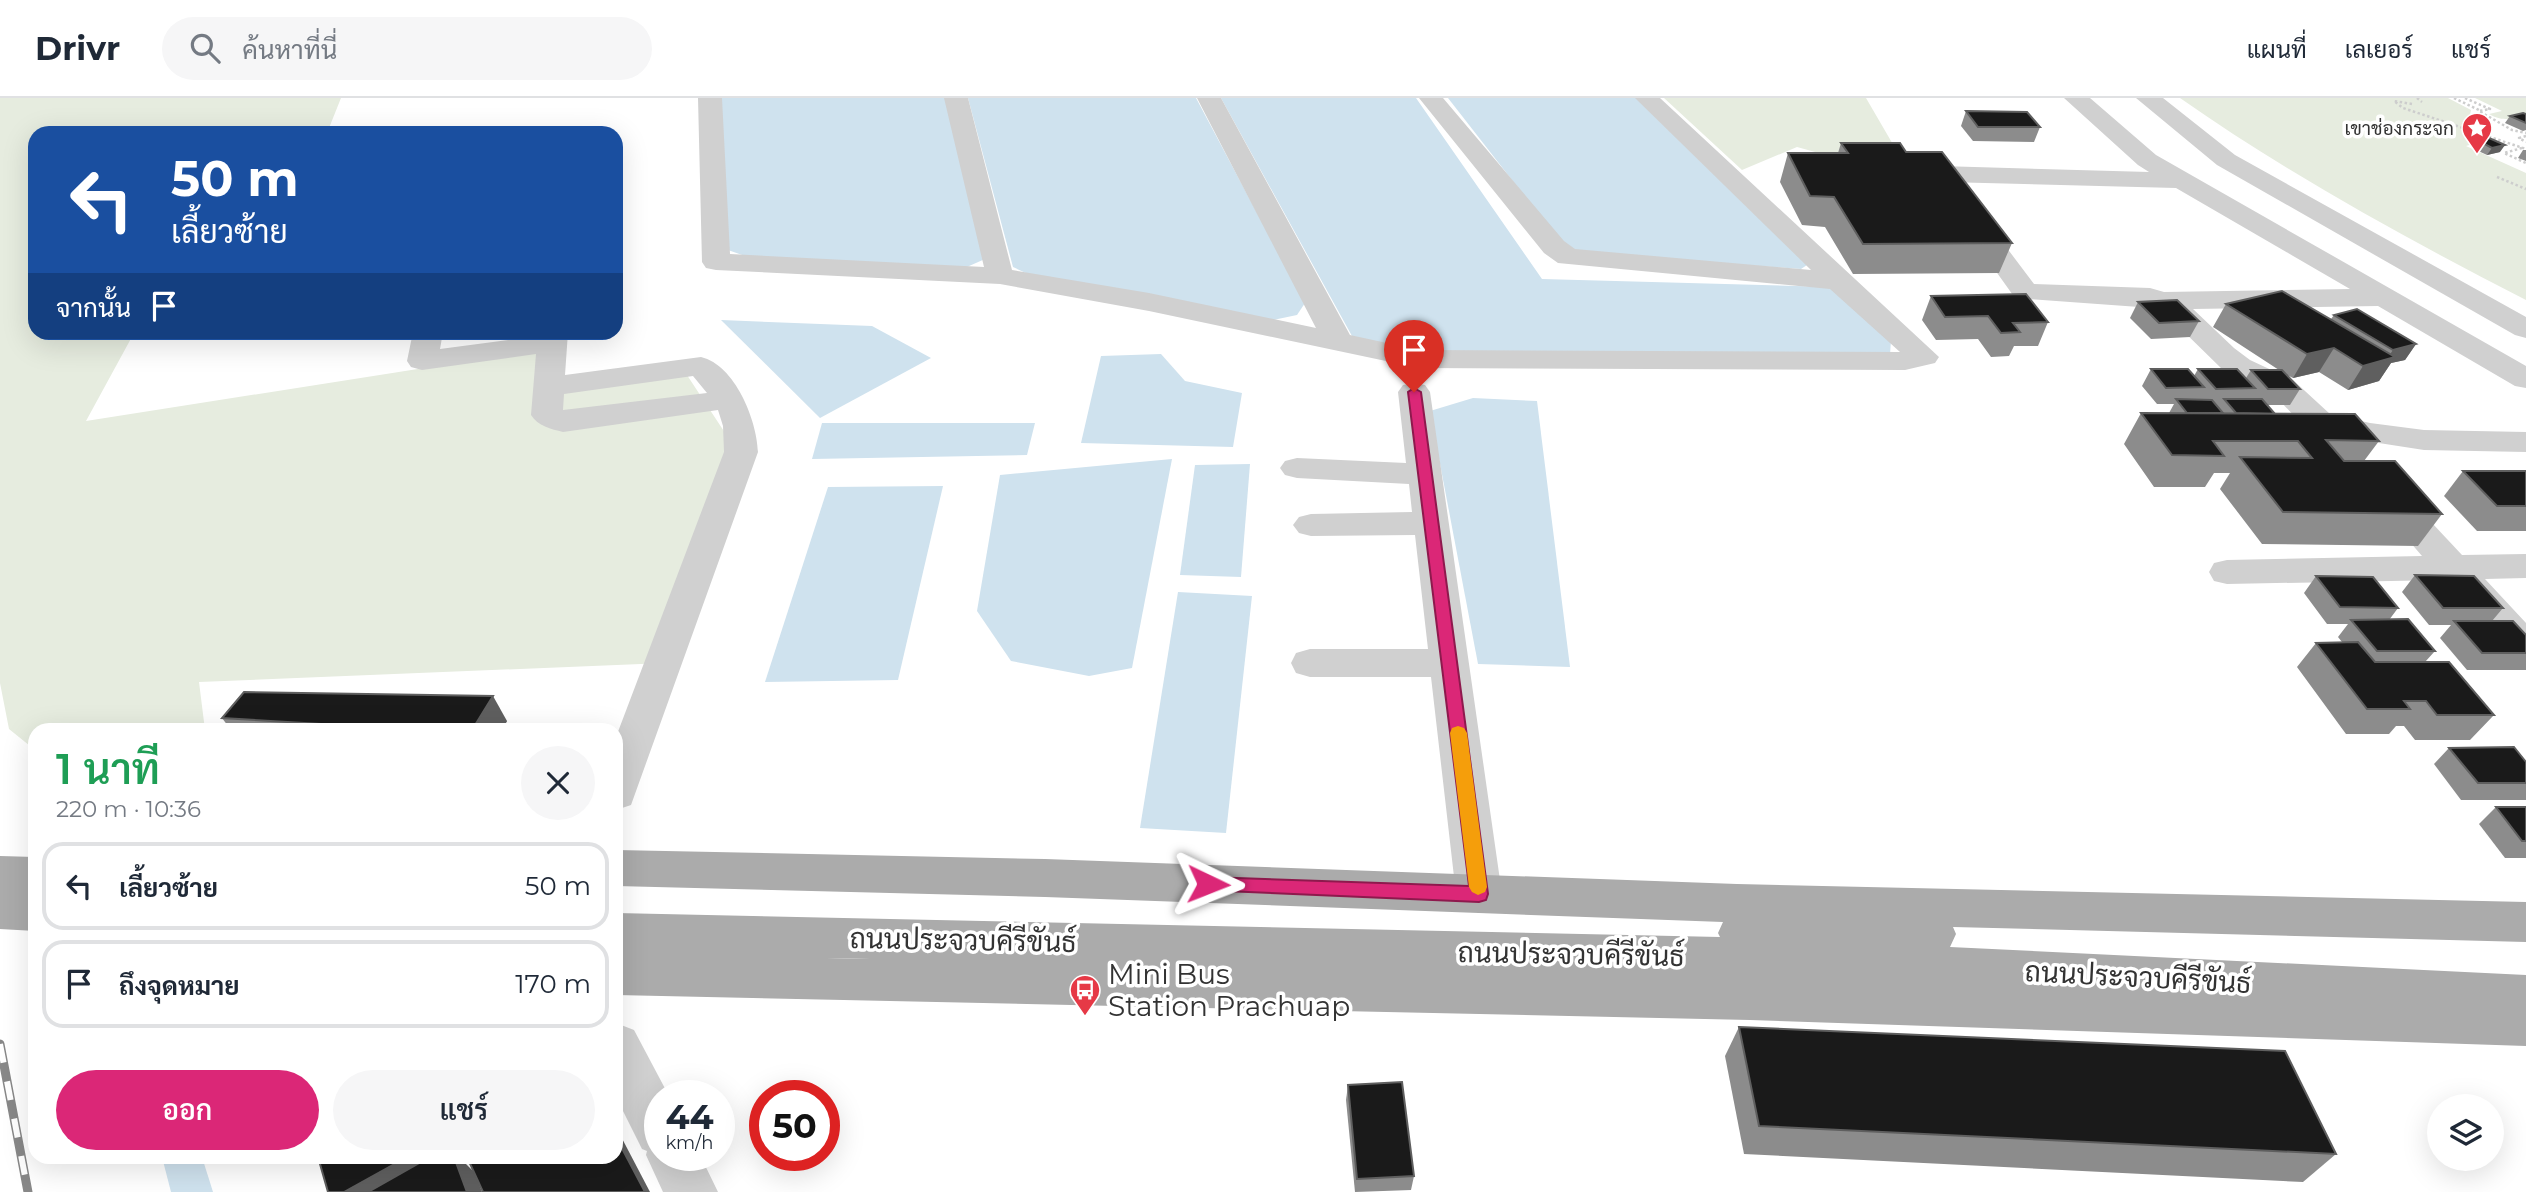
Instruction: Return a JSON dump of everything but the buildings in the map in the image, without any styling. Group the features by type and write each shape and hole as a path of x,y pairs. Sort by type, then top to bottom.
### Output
{"main road":[{"path":"623,868 909,874 1737,904 2526,922"},
{"path":"0,874 28,876"},
{"name":"ถนนประจวบคีรีขันธ์","path":"623,908 1741,933 2526,936"},
{"path":"0,910 28,912"},
{"name":"ถนนประจวบคีรีขันธ์","path":"623,933 1739,958 2526,996"},
{"path":"623,974 1750,999 2526,1024"}],"street":[{"path":"710,98 716,262 1000,276 1149,302 1419,359 1905,361 1924,357 1838,281 1647,98"},
{"path":"956,98 1000,276"},
{"path":"1209,98 1338,341"},
{"path":"1431,98 1554,247 1568,257 1838,281"},
{"path":"2076,98 2147,160 2526,379"},
{"path":"2148,98 2226,160 2526,329"},
{"path":"1904,173 2181,180"},
{"path":"1939,174 2025,292 2150,297 2165,301 2177,308 2233,363 2281,386 2319,421 2526,647"},
{"path":"2165,301 2384,297"},
{"path":"426,340 422,361 541,340"},
{"path":"552,340 550,387 701,366 730,399 740,421 741,452 623,774"},
{"path":"1414,392 1479,894"},
{"path":"2319,421 2370,433 2424,440 2526,442"},
{"path":"1297,468 1425,474"},
{"path":"1311,525 1431,523"},
{"path":"2227,572 2526,566"},
{"path":"1310,663 1449,663"},
{"path":"623,1060 644,1100"},
{"path":"680,1171 691,1192"}],"path":[{"path":"2417,98 2422,102"},
{"path":"2454,98 2512,130 2526,134"},
{"path":"2465,98 2490,109 2481,111"},
{"path":"2413,104 2393,101 2403,108 2524,148"},
{"path":"2470,105 2479,104"},
{"path":"2526,134 2519,138 2526,142"},
{"path":"2524,148 2504,153 2526,163"},
{"path":"2497,177 2526,188"}],"shaded area":[{"path":"0,98 341,98 330,126 28,126 28,340 130,340 86,421 551,348 554,392 685,372 735,448 665,663 199,682 204,723 28,723 28,744 9,729 0,683"},
{"path":"1664,98 1866,98 1898,153 1837,158 1797,147 1742,170"},
{"path":"2180,98 2448,98 2471,110 2468,124 2481,130 2467,134 2480,142 2466,146 2526,173 2526,300 2350,205"},
{"path":"2475,98 2526,98 2526,122 2494,117 2489,114 2502,111"}],"water":[{"path":"719,98 945,98 985,259 960,270 745,256 728,250"},
{"path":"968,98 1196,98 1305,303 1297,315 1273,320 1028,274 1013,267"},
{"path":"1221,98 1416,98 1542,279 1830,287 1891,340 1890,355 1424,354 1352,336"},
{"path":"1448,98 1636,98 1807,265 1801,269 1577,253 1562,244"},
{"path":"721,320 872,326 931,358 820,418"},
{"path":"1161,354 1185,381 1242,393 1233,447 1081,443 1101,356"},
{"path":"1473,398 1537,401 1570,667 1478,664 1430,411"},
{"path":"822,423 1035,423 1027,455 812,459"},
{"path":"1172,459 1132,668 1089,676 1011,661 977,611 1000,475"},
{"path":"1250,464 1241,577 1180,575 1195,465"},
{"path":"943,486 898,680 765,682 828,487"},
{"path":"1178,592 1252,596 1226,833 1140,828"}],"waterway":[{"path":"184,1164 192,1192"}],"railway":[{"path":"0,1044 28,1192"}],"slow traffic":[{"path":"1458,733 1478,887"}],"place":[{"name":"เขาช่องกระจก","path":"2477,155"},
{"name":"Mini Bus Station Prachuap","path":"1085,1017"}],"route":[{"path":"1208,884 1479,894 1414,392"}]}
